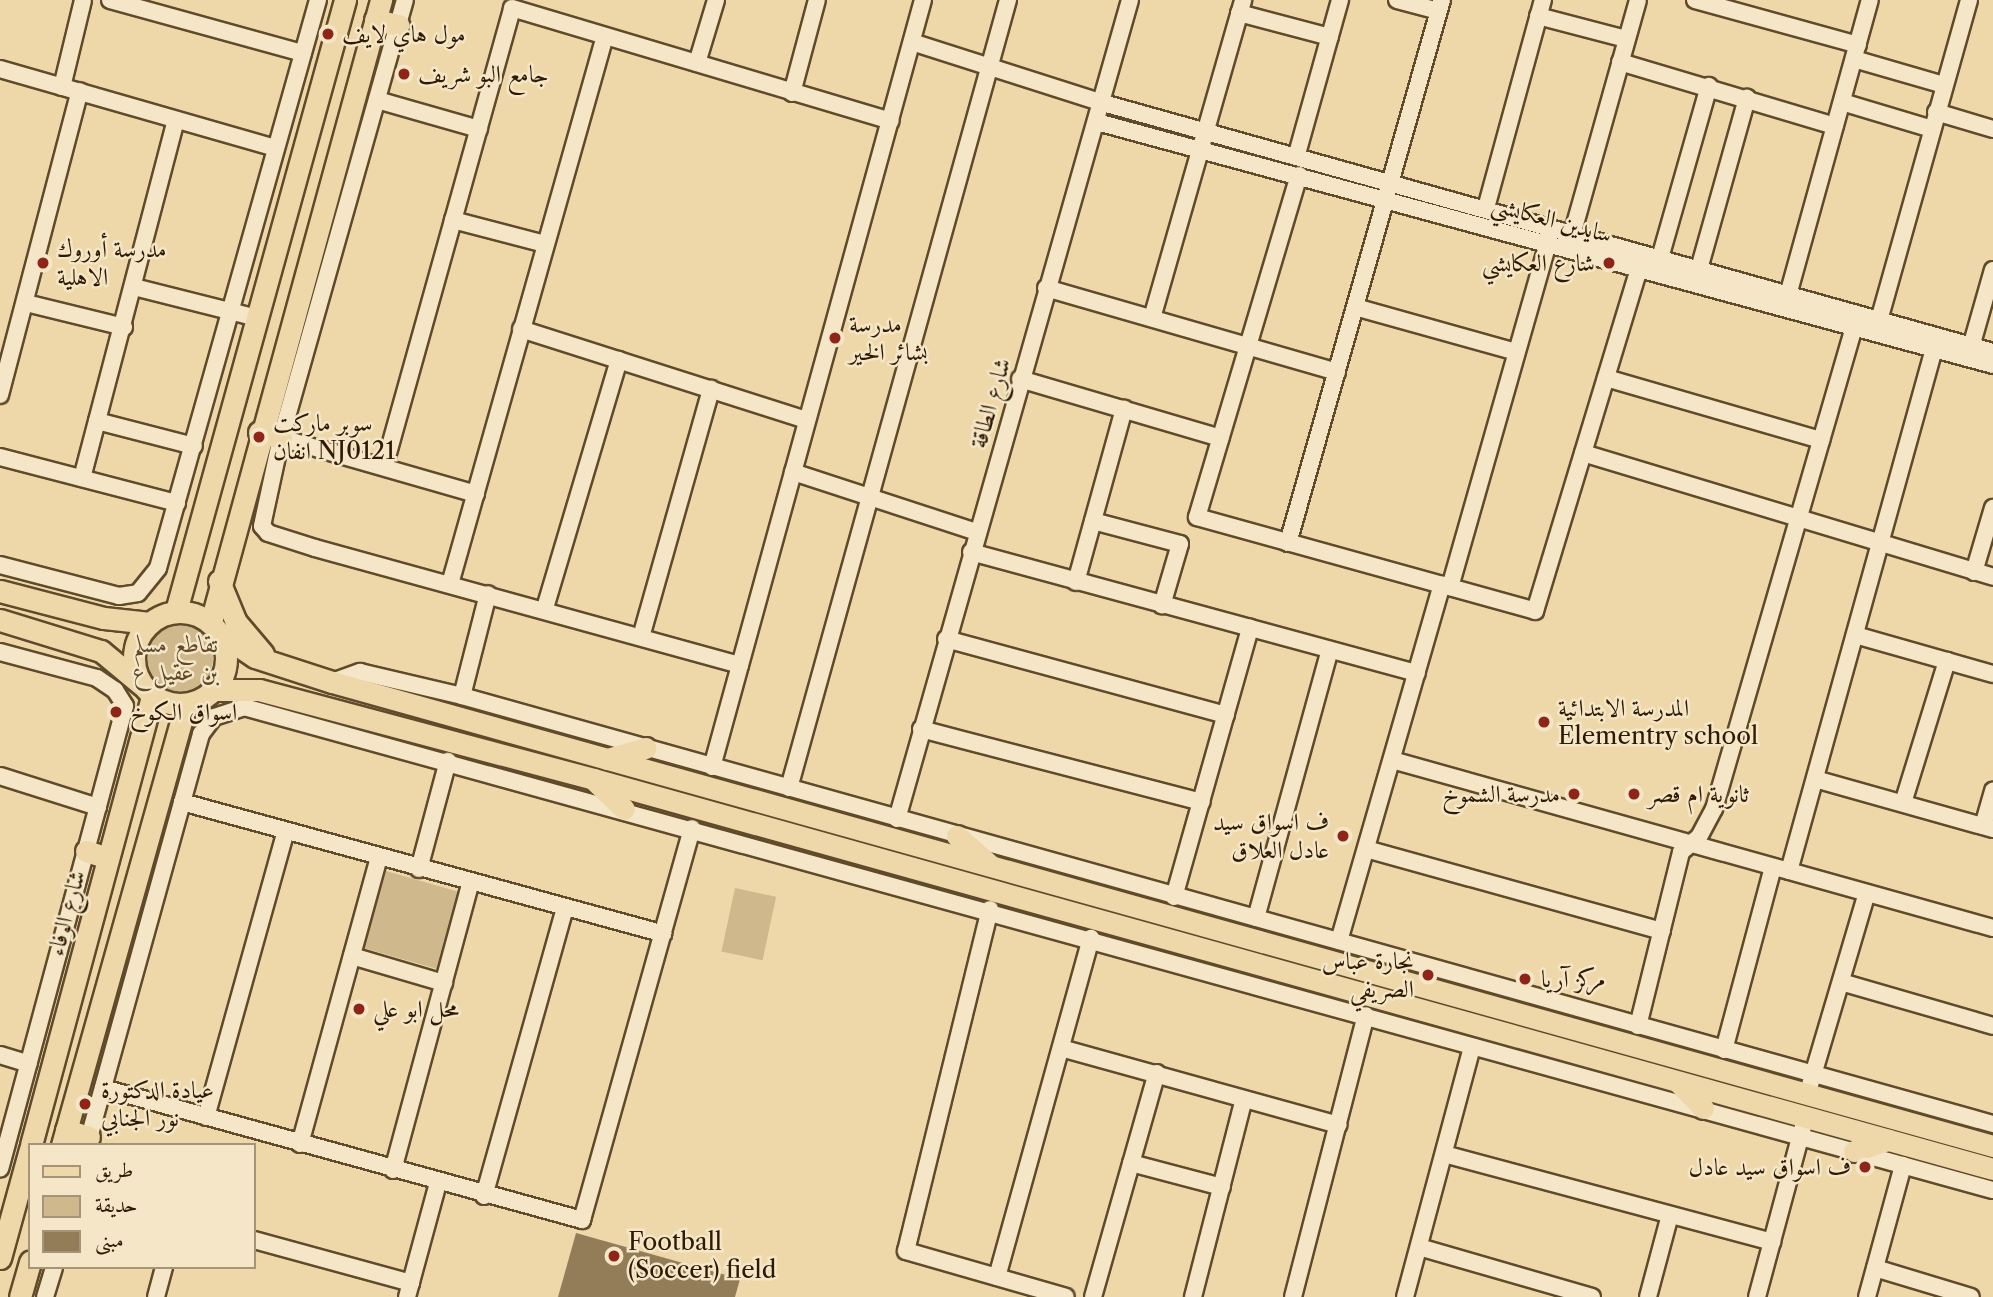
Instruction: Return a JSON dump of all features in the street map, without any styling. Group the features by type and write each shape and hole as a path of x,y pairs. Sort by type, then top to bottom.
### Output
{"main road":[{"path":"176,611 345,0"},
{"path":"214,690 227,663 216,628 219,580 259,432 378,10 398,25"},
{"path":"264,293 252,360 262,373 280,362"},
{"path":"259,432 281,438"},
{"path":"219,580 249,640 282,667"},
{"path":"0,591 104,618 150,622 176,611 216,628 255,657 332,682 1405,983 1677,1048 1869,1101 1993,1146"},
{"path":"0,620 101,652 147,690 186,704"},
{"path":"147,690 135,646 150,622"},
{"name":"شارع الوفاء","path":"31,1143 88,937 147,690"},
{"path":"88,1141 64,1137 171,751 186,704 214,690 270,693 594,779 1059,911 1366,1005 1401,1005 1676,1080 1804,1126 1888,1140 1993,1169"},
{"path":"171,751 211,705 270,693"},
{"path":"607,760 645,748"},
{"path":"594,779 624,809"},
{"path":"957,836 994,868"},
{"path":"86,851 108,858"},
{"path":"1030,922 1059,911"},
{"path":"88,937 97,925 109,930 95,998 99,1012"},
{"path":"1366,1005 1372,984 1367,972"},
{"path":"1401,1005 1397,993 1405,983"},
{"path":"1676,1080 1703,1108"},
{"path":"1854,1151 1888,1140"},
{"name":"شارع الوفاء","path":"0,1258 28,1154"},
{"path":"20,1297 28,1268"}],"street":[{"path":"62,87 83,0"},
{"path":"110,0 303,53"},
{"path":"0,565 90,591 138,593 158,568 318,0"},
{"path":"405,0 262,509 268,533 545,608 740,665"},
{"path":"697,63 716,0"},
{"path":"792,93 817,0"},
{"path":"712,767 923,0"},
{"path":"789,788 1007,0"},
{"name":"شارع الطاقة","path":"897,818 1046,288 1103,103 1130,0"},
{"path":"1297,154 1340,0"},
{"path":"1288,543 1440,6 1397,0"},
{"path":"1486,208 1543,0"},
{"path":"1570,240 1638,0"},
{"path":"1695,0 1856,52 1944,85"},
{"path":"1788,295 1870,0"},
{"path":"1877,327 1969,0"},
{"path":"1152,318 1241,7 1329,37"},
{"path":"385,464 512,8 890,121"},
{"path":"1538,16 1626,39"},
{"path":"450,584 605,36"},
{"name":"سايدين العكايشي","path":"912,42 1103,103 1297,154 1486,208 1640,266 1760,294 1788,295 1934,349 1993,365"},
{"path":"1620,62 1835,125"},
{"path":"0,69 276,148"},
{"path":"1661,258 1709,86"},
{"path":"1,390 80,91"},
{"path":"1699,269 1747,98"},
{"path":"377,100 479,129"},
{"path":"1842,102 1932,129"},
{"path":"1936,112 1993,129"},
{"path":"82,478 124,327 176,120"},
{"name":"سايدين العكايشي","path":"1097,122 1548,242 1570,240 1661,258 1699,269 1854,327 1877,327 1993,352"},
{"path":"1299,175 1197,517 1535,611 1640,266"},
{"path":"453,220 545,244"},
{"path":"1339,941 1548,242"},
{"path":"1971,347 1993,270"},
{"path":"134,287 257,318"},
{"path":"1046,288 1336,372"},
{"path":"26,303 124,327"},
{"path":"1355,307 1516,352"},
{"path":"1638,1026 1681,852 1699,837 1714,809 1854,327"},
{"path":"521,329 807,420"},
{"path":"1789,871 1934,349"},
{"path":"545,608 619,360"},
{"path":"1606,378 1821,440"},
{"path":"1020,379 1221,438"},
{"path":"641,637 711,389"},
{"path":"1076,582 1124,409"},
{"path":"97,421 194,446"},
{"path":"281,438 385,464 476,494"},
{"path":"1583,453 1993,578"},
{"path":"0,457 177,503"},
{"path":"793,472 871,495 977,532"},
{"path":"1974,572 1993,508"},
{"path":"1093,521 1180,544 1162,605"},
{"path":"971,552 1417,673"},
{"path":"462,696 488,594"},
{"path":"1174,897 1250,628"},
{"path":"1855,635 1993,674"},
{"path":"946,639 1226,715"},
{"path":"1256,918 1330,650"},
{"path":"0,652 97,678 115,690 125,706 122,728 0,1166"},
{"path":"1903,803 1947,661"},
{"path":"332,682 360,672 462,696 1638,1026 1677,1048 1724,1050 1811,1085 1867,893"},
{"path":"88,1141 201,734 214,718 233,709 254,709 1030,922 1366,1005 1472,1047 1703,1108 1804,1126 1854,1151 1993,1190"},
{"path":"921,729 1202,802"},
{"path":"1392,760 1688,845 1993,928"},
{"path":"419,869 448,761"},
{"path":"0,776 98,807"},
{"path":"1815,779 1988,827 1993,790"},
{"path":"182,802 663,934"},
{"path":"103,1088 484,1196 582,1220 692,828"},
{"path":"206,1117 286,831"},
{"path":"1366,849 1662,932"},
{"path":"300,1144 379,858"},
{"path":"1724,1050 1773,867"},
{"path":"393,1170 471,881"},
{"path":"484,1196 565,907"},
{"path":"990,909 906,1251 1066,1297"},
{"path":"997,1277 1091,938"},
{"path":"352,956 444,983"},
{"path":"1841,982 1993,1026"},
{"path":"1293,1297 1366,1005"},
{"path":"1405,1297 1472,1047"},
{"path":"1060,1048 1338,1125"},
{"path":"0,1055 29,1064"},
{"path":"1093,1297 1157,1073"},
{"path":"1193,1297 1244,1099"},
{"path":"1869,1101 1993,1124"},
{"path":"1757,1297 1804,1126"},
{"path":"1444,1154 1772,1242"},
{"path":"1131,1163 1222,1187"},
{"path":"1867,1297 1903,1165"},
{"path":"256,1241 409,1290 438,1182"},
{"path":"1648,1297 1670,1215"},
{"path":"1419,1247 1547,1291 1592,1297"},
{"path":"1875,1268 1969,1297"},
{"path":"46,1297 53,1269"},
{"path":"156,1297 163,1269"}],"green space":[{"name":"تقاطع مسلم بن عقيل ع","path":"176,621 197,627 207,637 213,658 207,679 197,689 176,695 155,689 145,679 139,658 145,637 155,627"},
{"path":"386,871 461,892 439,969 364,948"},
{"path":"735,888 776,897 763,960 721,952"}],"building":[{"name":"Football (Soccer) field","path":"576,1233 740,1279 735,1297 558,1297"}],"place":[{"name":"مول هاي لايف","path":"328,34"},
{"name":"جامع البو شريف","path":"404,74"},
{"name":"مدرسة أوروك الاهلية","path":"43,263"},
{"name":"شارع العكايشي","path":"1609,263"},
{"name":"مدرسة بشائر الخير","path":"835,338"},
{"name":"سوبر ماركت انفان NJ0121","path":"259,437"},
{"name":"اسواق الكوخ","path":"116,712"},
{"name":"المدرسة الابتدائية Elementry school","path":"1544,722"},
{"name":"مدرسة الشموخ","path":"1574,794"},
{"name":"ثانوية ام قصر","path":"1634,794"},
{"name":"ف اسواق سيد عادل العلاق","path":"1343,836"},
{"name":"نجارة عباس الصريفي","path":"1428,975"},
{"name":"مركز آريا","path":"1525,979"},
{"name":"محل ابو علي","path":"359,1009"},
{"name":"عيادة الدكتورة نور الجنابي","path":"85,1104"},
{"name":"ف اسواق سيد عادل","path":"1865,1167"},
{"name":"Football (Soccer) field","path":"614,1256"}]}
